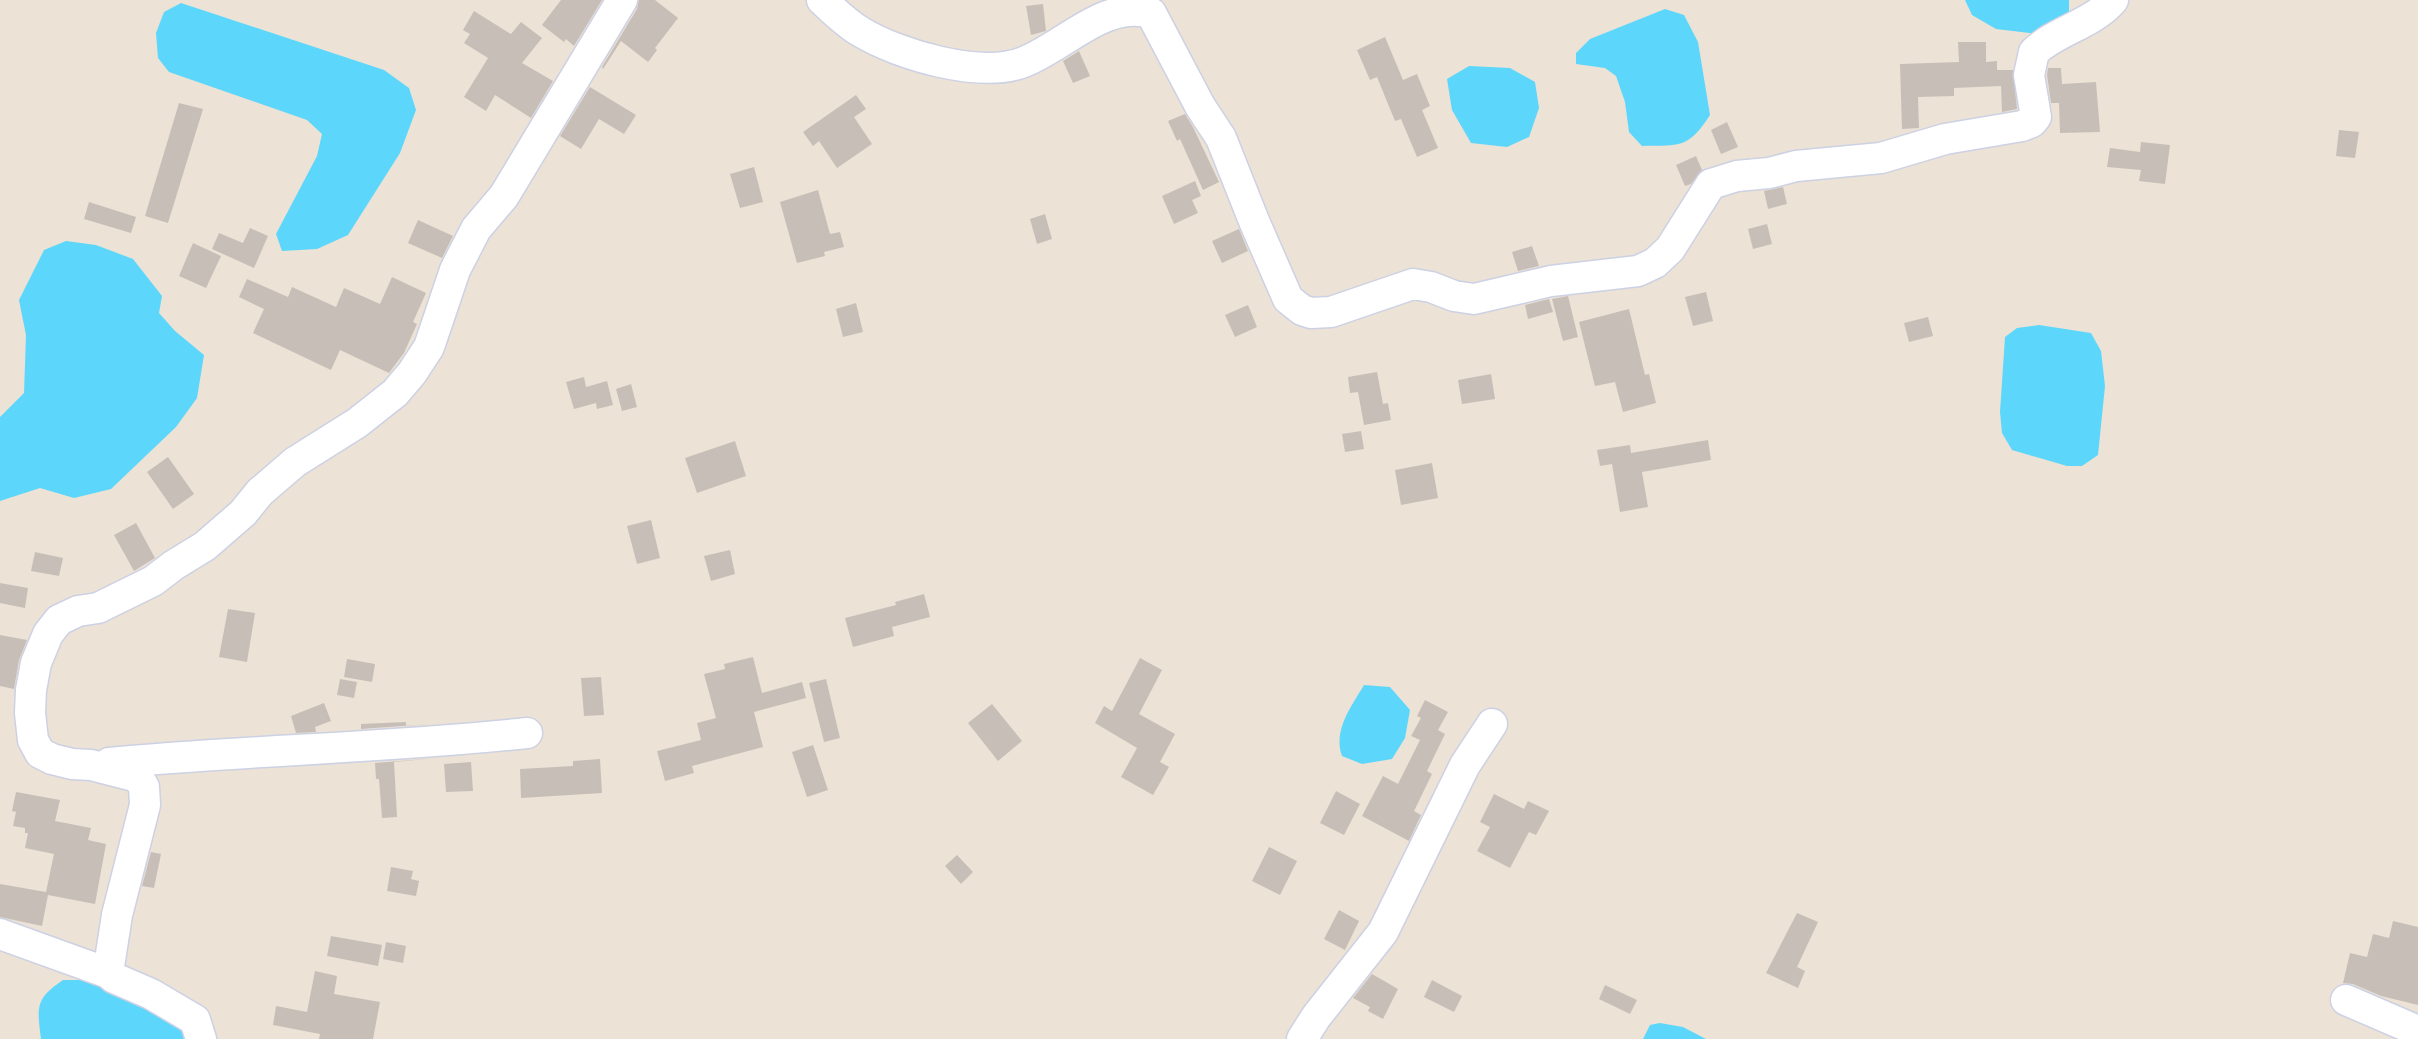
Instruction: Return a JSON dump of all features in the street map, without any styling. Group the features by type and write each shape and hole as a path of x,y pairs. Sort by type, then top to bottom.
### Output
{"street":[{"path":"527,733 365,747 236,753 91,765 72,764 40,753 33,740 30,690 36,663 48,634 59,620 78,611 98,608 153,581 205,546 243,513 260,492 295,462 357,423 395,393 412,373 429,346 455,270 476,229 504,196 622,0"},
{"path":"822,0 858,31 876,41 905,53 967,67 1024,62 1099,17 1121,9 1137,7 1151,13 1164,33 1200,106 1221,138 1258,232 1288,299 1302,310 1311,313 1331,312 1413,284 1431,287 1454,296 1474,299 1551,281 1638,271 1655,263 1670,249 1711,184 1721,179 1768,173 1796,166 1881,158 1945,139 2022,126 2032,122 2036,117 2029,75 2034,52 2051,39 2103,11 2113,0"},
{"path":"1302,1039 1316,1017 1383,932 1465,765 1492,724"},
{"path":"91,765 138,777 144,787 145,805 117,915 108,973"},
{"path":"0,934 108,973 114,978 151,994 195,1020 201,1039"},
{"path":"2346,1000 2418,1031"}],"water":[{"path":"1965,0 2069,0 2069,16 2038,34 1996,29 1972,15"},
{"path":"181,3 384,70 409,88 416,110 400,153 348,235 317,249 282,251 276,234 317,156 322,134 307,120 169,72 158,58 156,33 164,12"},
{"path":"1665,9 1684,15 1698,42 1710,115 1695,134 1682,143 1642,146 1629,132 1625,102 1616,76 1605,68 1576,64 1576,53 1590,39"},
{"path":"1469,66 1510,68 1535,82 1539,108 1529,137 1507,147 1471,143 1452,110 1447,79"},
{"path":"66,241 96,245 133,259 162,296 159,313 175,331 204,355 197,398 176,427 111,489 74,498 40,488 0,501 0,417 24,393 26,335 19,300 44,250"},
{"path":"2039,325 2091,333 2101,351 2105,386 2098,455 2082,466 2067,466 2012,450 2002,433 2000,412 2005,337 2017,328"},
{"path":"1364,685 1390,687 1410,710 1405,738 1392,759 1362,764 1342,756 1340,737 1342,728 1349,710"},
{"path":"63,980 86,980 113,987 179,1024 184,1039 41,1039 40,1005 47,993"},
{"path":"1660,1023 1683,1027 1706,1039 1643,1039 1650,1025"}],"building":[{"path":"561,0 602,0 574,46 566,39 564,42 542,25"},
{"path":"639,0 655,0 678,18 655,48 657,50 648,62 621,41 603,69 602,67 637,9"},
{"path":"1043,4 1046,31 1031,35 1026,6"},
{"path":"474,11 511,34 521,22 542,38 522,63 553,81 531,118 495,95 486,111 464,97 488,58 464,43 470,34 463,30"},
{"path":"1385,37 1403,80 1417,74 1430,106 1422,110 1438,148 1417,157 1401,119 1395,121 1377,77 1370,80 1357,50"},
{"path":"1958,42 1986,42 1986,62 1997,61 1997,70 2013,70 2017,109 2002,112 2001,86 1954,88 1954,96 1918,97 1919,128 1902,129 1900,64 1959,62"},
{"path":"1079,51 1090,76 1073,83 1063,61"},
{"path":"2048,68 2061,68 2062,84 2096,82 2100,132 2060,133 2059,103 2051,103"},
{"path":"590,87 636,115 624,134 599,119 581,149 560,136"},
{"path":"856,95 866,109 854,117 872,144 837,168 819,141 813,146 803,132"},
{"path":"179,103 203,109 168,223 145,216"},
{"path":"1185,114 1219,182 1203,190 1180,139 1177,141 1168,121"},
{"path":"1727,122 1738,147 1721,154 1711,130"},
{"path":"2339,130 2359,132 2355,158 2336,156"},
{"path":"2141,142 2170,145 2165,184 2139,181 2141,170 2107,167 2110,148 2140,152"},
{"path":"1696,156 1702,170 1691,184 1685,186 1676,165"},
{"path":"754,167 763,202 740,208 730,174"},
{"path":"1195,181 1201,196 1192,200 1198,213 1174,224 1162,196"},
{"path":"1783,187 1787,204 1768,209 1764,191"},
{"path":"818,190 830,234 840,232 844,247 824,252 825,256 797,263 780,202"},
{"path":"89,202 136,217 131,233 84,219"},
{"path":"1045,214 1052,239 1037,244 1030,219"},
{"path":"418,220 453,236 442,258 408,243"},
{"path":"1767,224 1772,244 1753,249 1748,229"},
{"path":"250,228 268,236 254,268 212,249 219,233 243,243"},
{"path":"1239,229 1248,251 1222,263 1212,241"},
{"path":"193,243 221,256 206,288 179,276"},
{"path":"1532,246 1539,266 1518,271 1512,252"},
{"path":"392,277 426,293 413,322 417,324 404,353 389,373 340,350 331,370 253,333 264,309 239,297 247,279 288,297 292,287 336,307 344,288 380,304"},
{"path":"1706,292 1713,321 1693,326 1685,297"},
{"path":"1568,296 1578,337 1563,341 1552,299"},
{"path":"1549,299 1553,312 1528,319 1525,305"},
{"path":"856,303 863,332 843,337 836,309"},
{"path":"1248,305 1257,327 1235,337 1225,315"},
{"path":"1629,309 1645,375 1649,374 1656,403 1623,412 1615,382 1595,386 1579,322"},
{"path":"1928,317 1933,336 1909,342 1904,323"},
{"path":"1377,372 1383,404 1388,403 1391,420 1364,425 1358,392 1350,393 1348,377"},
{"path":"1491,374 1495,399 1462,404 1458,380"},
{"path":"584,377 586,387 607,381 613,405 597,409 596,403 574,409 566,382"},
{"path":"631,384 637,407 622,411 616,389"},
{"path":"1361,431 1364,449 1345,452 1342,434"},
{"path":"1708,440 1711,460 1642,472 1648,507 1620,512 1612,464 1600,466 1597,450 1630,445 1631,453"},
{"path":"735,441 746,476 697,493 685,458"},
{"path":"168,457 194,494 173,509 147,472"},
{"path":"1432,463 1438,498 1401,505 1395,470"},
{"path":"651,520 660,558 637,564 627,526"},
{"path":"136,523 155,558 134,571 114,535"},
{"path":"730,550 735,574 711,581 704,556"},
{"path":"35,552 63,558 59,576 31,571"},
{"path":"0,583 28,588 25,608 0,603"},
{"path":"924,594 930,617 892,627 894,636 853,647 845,618 896,605 895,602"},
{"path":"228,609 255,613 247,662 219,657"},
{"path":"0,635 27,640 19,660 14,689 0,686"},
{"path":"753,657 762,693 802,682 806,698 754,712 763,747 692,766 694,773 665,781 657,751 701,740 697,723 716,718 704,674 725,669 724,664"},
{"path":"1140,658 1162,670 1139,714 1175,734 1160,762 1169,767 1153,795 1121,777 1137,748 1095,723 1104,706 1112,711"},
{"path":"347,659 375,664 372,682 344,677"},
{"path":"601,677 604,715 584,716 581,678"},
{"path":"340,679 357,682 354,698 337,695"},
{"path":"826,679 840,738 824,742 809,683"},
{"path":"1425,700 1448,712 1438,730 1445,734 1427,771 1432,774 1414,811 1421,815 1409,841 1362,816 1383,776 1398,784 1420,740 1411,736 1421,718 1417,716"},
{"path":"324,703 331,721 315,727 316,732 296,733 291,716"},
{"path":"992,704 1022,741 998,761 968,723"},
{"path":"406,722 406,726 361,729 361,724"},
{"path":"813,745 828,790 807,797 792,752"},
{"path":"437,758 394,762 397,817 382,818 379,779 376,779 375,763"},
{"path":"600,759 602,793 521,798 520,769 573,766 573,761"},
{"path":"471,762 473,791 446,792 444,764"},
{"path":"1336,791 1360,804 1344,835 1320,823"},
{"path":"16,792 60,800 55,821 91,828 88,840 106,844 95,904 48,895 42,926 0,917 0,884 46,892 54,854 25,848 28,833 25,833 25,828 13,826 16,812 12,811"},
{"path":"1494,794 1524,809 1528,801 1549,811 1536,835 1529,832 1510,868 1477,851 1490,827 1480,822"},
{"path":"1269,847 1297,861 1280,895 1252,881"},
{"path":"151,852 161,854 154,888 142,886"},
{"path":"957,855 973,872 961,884 945,866"},
{"path":"391,867 413,871 411,879 419,881 416,896 387,891"},
{"path":"1339,910 1359,921 1345,950 1324,939"},
{"path":"1797,913 1818,922 1797,967 1805,971 1798,988 1766,973"},
{"path":"2393,921 2418,927 2418,1005 2381,996 2353,984 2343,983 2350,953 2367,957 2373,934 2389,938"},
{"path":"331,936 382,945 378,966 327,956"},
{"path":"386,942 406,946 403,963 383,959"},
{"path":"315,971 337,976 334,994 380,1002 373,1039 319,1039 320,1034 273,1025 276,1006 307,1012"},
{"path":"1372,974 1398,989 1383,1019 1368,1011 1370,1007 1353,998"},
{"path":"1432,980 1462,996 1454,1012 1424,997"},
{"path":"1605,985 1637,1000 1630,1014 1599,999"}]}
